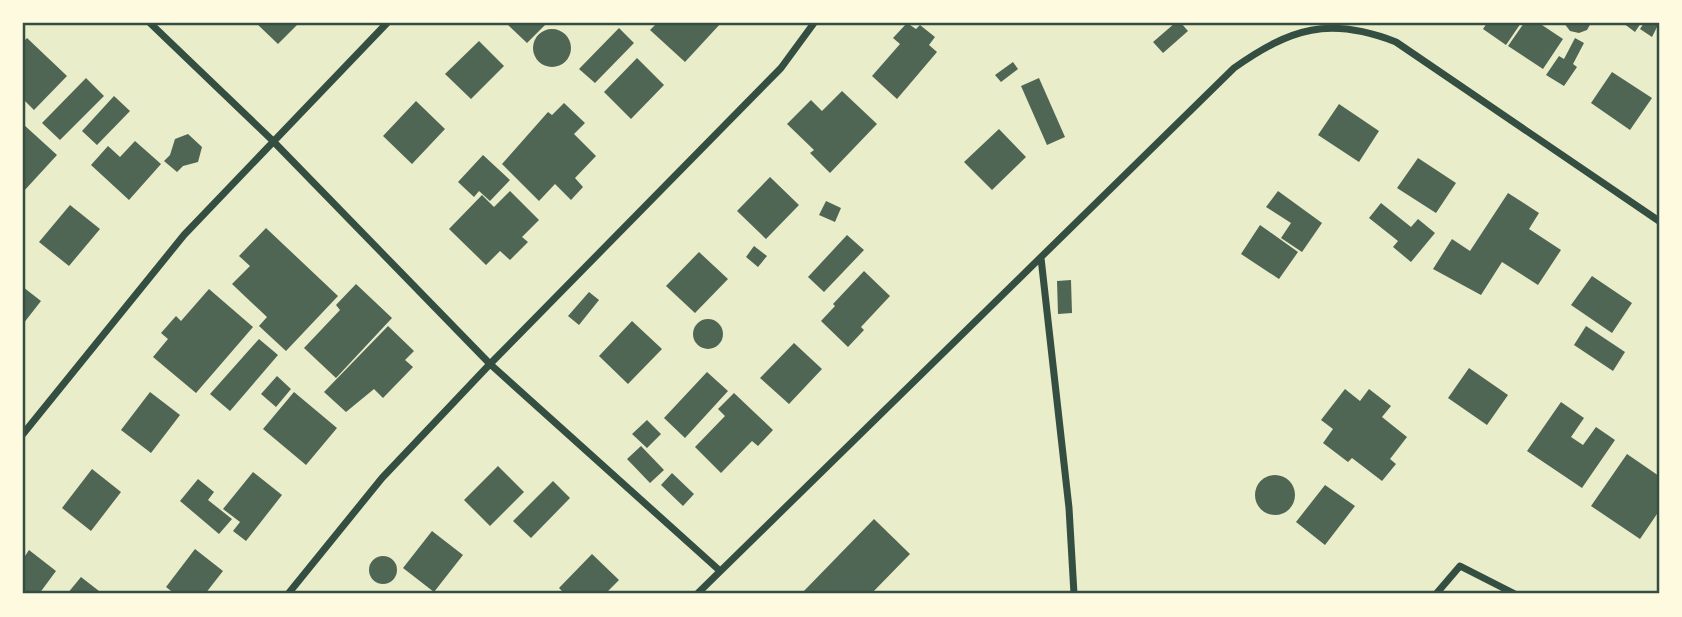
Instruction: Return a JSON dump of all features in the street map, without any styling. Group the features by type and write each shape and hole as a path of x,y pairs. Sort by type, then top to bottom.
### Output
{"street":[{"path":"150,23 272,140 490,364 719,570"},
{"path":"23,434 184,235 272,140 387,23"},
{"path":"288,594 382,478 780,68 814,23"},
{"path":"697,594 1234,68 1272,41 1316,28 1364,29 1396,41 1659,221"},
{"path":"1041,258 1069,509 1074,594"},
{"path":"1436,594 1460,566 1515,594"}],"building":[{"path":"256,23 299,23 278,44"},
{"path":"506,23 547,23 527,43"},
{"path":"657,23 721,23 685,62 650,30"},
{"path":"907,23 916,29 920,25 935,37 929,45 937,52 897,99 872,76 900,44 893,38"},
{"path":"1175,23 1181,23 1188,31 1163,53 1153,42"},
{"path":"1487,23 1521,23 1506,45 1483,29"},
{"path":"1524,23 1539,23 1563,39 1543,69 1508,46"},
{"path":"1564,23 1591,23 1587,30 1579,33 1570,31"},
{"path":"1623,23 1641,23 1635,32"},
{"path":"1644,23 1659,23 1652,37 1640,29"},
{"path":"619,28 634,43 595,83 579,69"},
{"path":"552,29 566,34 571,48 566,62 552,67 538,62 533,48 538,34"},
{"path":"27,38 67,76 34,110 23,99 23,42"},
{"path":"1575,38 1584,43 1573,64 1577,67 1564,86 1546,75 1559,56 1564,59"},
{"path":"479,41 504,66 471,99 445,74"},
{"path":"637,58 664,85 631,119 604,92"},
{"path":"1013,62 1018,69 1001,82 995,75"},
{"path":"1612,72 1652,98 1630,130 1591,103"},
{"path":"86,78 104,96 60,140 42,123"},
{"path":"1039,78 1065,137 1047,145 1021,86"},
{"path":"842,91 877,124 830,173 810,153 814,150 787,124 811,100 822,111"},
{"path":"114,96 130,111 97,145 82,131"},
{"path":"416,101 445,129 412,164 383,136"},
{"path":"564,103 585,123 574,134 596,156 575,178 583,187 571,200 555,184 539,201 502,164 548,112 552,115"},
{"path":"1339,104 1379,131 1359,162 1318,135"},
{"path":"23,124 57,155 23,192"},
{"path":"999,129 1026,157 992,190 964,162"},
{"path":"188,134 202,147 198,162 183,166 177,172 164,161 170,155 175,139"},
{"path":"135,141 161,164 129,200 91,165 108,146 120,157"},
{"path":"483,155 510,180 490,201 479,191 474,197 458,182"},
{"path":"1418,158 1456,183 1436,213 1397,188"},
{"path":"770,177 799,205 766,239 737,211"},
{"path":"510,191 539,220 522,237 528,242 510,260 500,251 486,265 449,229 482,195 494,207"},
{"path":"1278,191 1322,223 1302,252 1281,238 1291,223 1266,207"},
{"path":"1508,193 1539,213 1529,229 1561,250 1538,285 1502,262 1481,295 1433,269 1452,239 1470,251"},
{"path":"826,201 841,208 835,222 819,215"},
{"path":"1381,203 1411,227 1418,219 1435,233 1411,262 1393,247 1398,241 1369,218"},
{"path":"70,205 100,229 69,266 39,242"},
{"path":"1260,225 1298,252 1279,279 1241,254"},
{"path":"266,228 338,296 286,351 259,326 267,317 232,284 250,266 239,256"},
{"path":"847,235 864,250 824,292 808,277"},
{"path":"754,246 767,256 758,267 746,257"},
{"path":"699,252 728,279 695,313 666,286"},
{"path":"864,271 890,296 861,327 864,330 848,347 821,321"},
{"path":"1592,276 1632,303 1612,333 1571,305"},
{"path":"1071,280 1072,313 1058,314 1057,281"},
{"path":"356,284 392,318 336,378 304,348 340,310 336,305"},
{"path":"23,287 41,301 23,324"},
{"path":"209,289 253,327 196,393 153,357 168,339 161,333 176,316 181,321"},
{"path":"589,292 599,300 579,325 568,316"},
{"path":"708,319 719,323 723,334 719,345 708,349 697,345 693,334 697,323"},
{"path":"632,321 662,349 628,384 599,356"},
{"path":"388,326 414,351 405,360 413,367 383,398 374,389 346,412 324,392"},
{"path":"1586,326 1625,352 1613,371 1574,345"},
{"path":"259,339 278,355 230,411 210,394"},
{"path":"794,343 822,369 789,404 760,378"},
{"path":"1469,368 1508,395 1487,425 1448,398"},
{"path":"707,372 728,391 685,438 664,418"},
{"path":"277,376 291,389 276,407 261,394"},
{"path":"1345,389 1360,401 1369,389 1391,406 1382,417 1407,437 1390,459 1396,464 1382,481 1352,458 1348,462 1323,443 1333,429 1321,420"},
{"path":"150,392 180,415 151,453 121,430"},
{"path":"294,392 337,428 306,465 263,429"},
{"path":"734,393 773,430 758,446 752,441 721,473 695,447 725,416 718,409"},
{"path":"1561,402 1584,418 1571,437 1583,445 1596,427 1615,440 1582,488 1527,451"},
{"path":"647,420 661,434 647,448 632,434"},
{"path":"641,446 664,470 650,483 627,459"},
{"path":"1627,454 1659,476 1659,511 1640,539 1591,506"},
{"path":"498,466 524,492 490,526 464,500"},
{"path":"92,469 121,492 91,531 62,508"},
{"path":"253,472 282,495 246,541 233,531 240,522 223,509"},
{"path":"672,473 694,494 683,506 661,485"},
{"path":"1275,475 1283,476 1289,481 1294,487 1294,503 1289,509 1283,514 1275,515 1267,514 1261,509 1256,503 1255,495 1256,487 1261,481 1267,476"},
{"path":"198,479 214,492 208,500 232,519 219,534 180,501"},
{"path":"553,481 570,498 531,538 513,521"},
{"path":"1325,485 1355,506 1325,545 1296,522"},
{"path":"874,519 910,554 871,594 801,594"},
{"path":"432,531 463,555 434,592 403,568"},
{"path":"195,549 223,571 205,594 175,594 166,587"},
{"path":"29,550 56,571 39,594 23,594 23,559"},
{"path":"592,554 619,580 605,594 565,594 559,588"},
{"path":"383,556 393,560 397,570 393,580 383,584 373,580 369,570 373,560"},
{"path":"81,577 99,591 97,594 67,594"}]}
